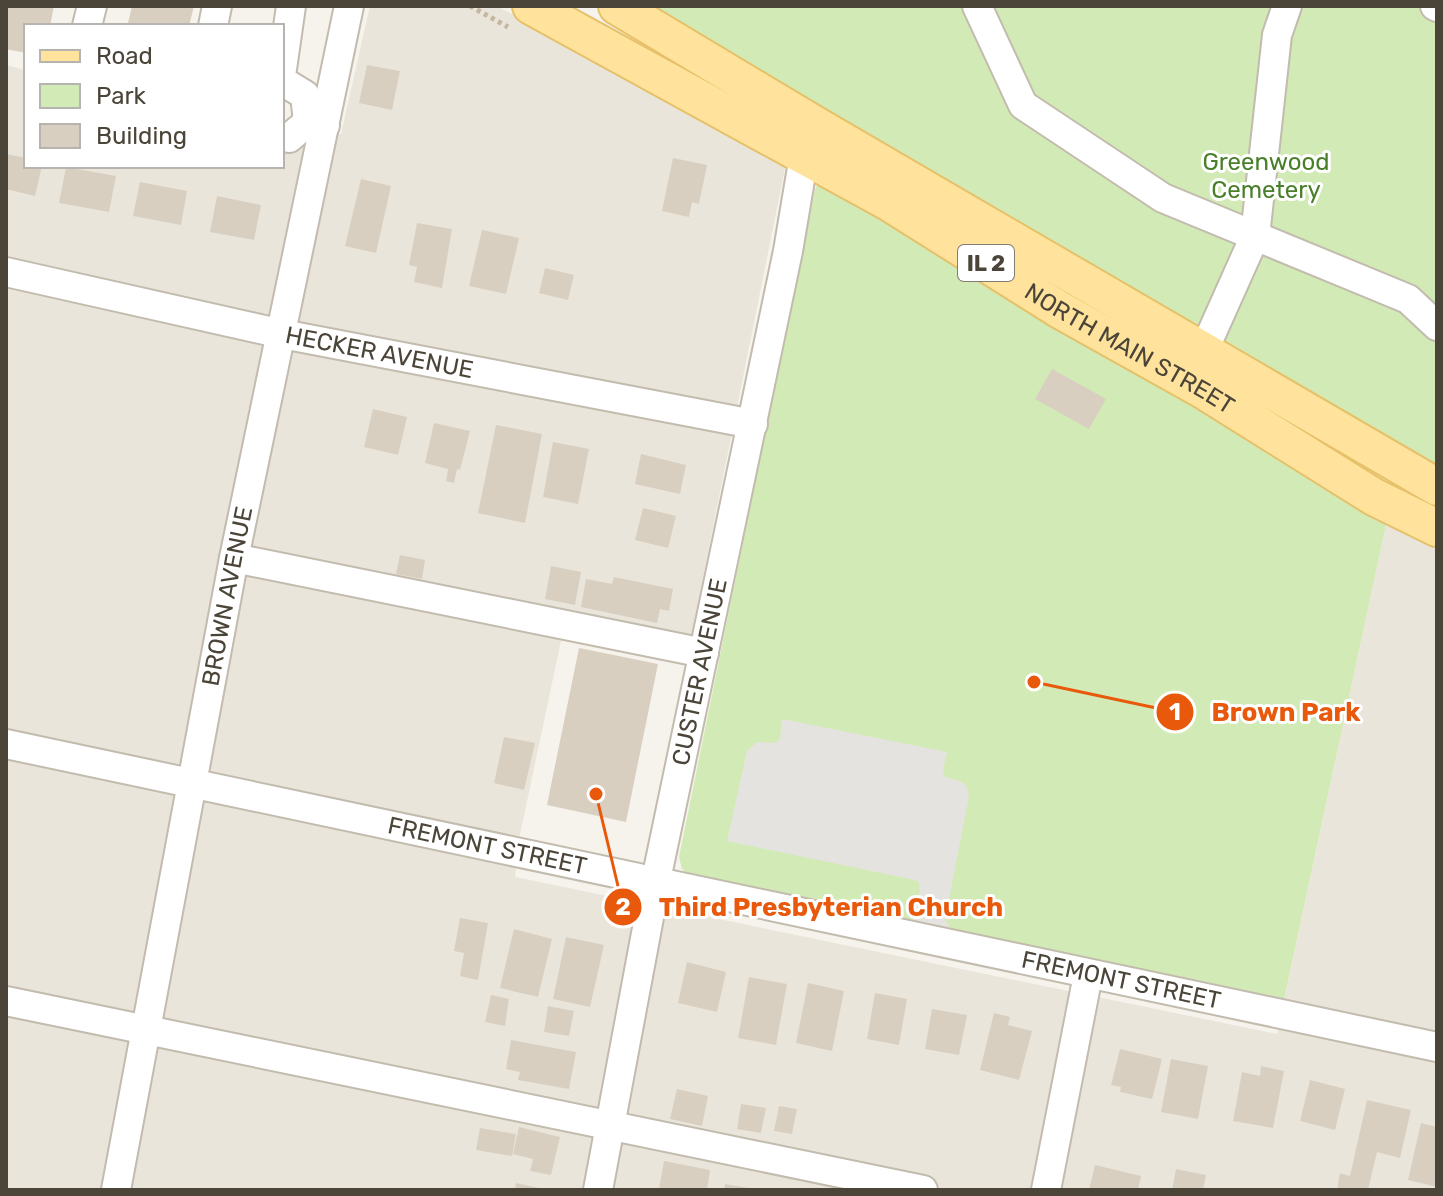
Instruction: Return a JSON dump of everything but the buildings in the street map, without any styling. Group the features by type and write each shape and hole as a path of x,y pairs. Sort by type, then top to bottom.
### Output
{"main road":[{"name":"NORTH MAIN STREET","path":"531,6 890,203 1060,310 1203,390 1374,497 1437,528"},
{"name":"NORTH MAIN STREET","path":"617,6 1437,487"}],"street":[{"path":"284,55 291,6"},
{"name":"BROWN AVENUE","path":"116,1190 234,558 282,334 317,123 349,6"},
{"path":"977,6 1023,105 1163,198 1408,299 1437,326"},
{"path":"1204,350 1255,236 1277,35 1287,6"},
{"path":"284,82 305,95 317,123 289,138 284,137"},
{"name":"CUSTER AVENUE","path":"598,1190 656,880 753,424 804,156"},
{"name":"HECKER AVENUE","path":"6,272 282,334 753,424"},
{"path":"234,558 704,653"},
{"name":"FREMONT STREET","path":"6,744 1437,1047"},
{"path":"1046,1190 1088,975"},
{"path":"6,1001 923,1190"}],"shaded area":[{"path":"370,6 496,6 767,139 780,148 785,168 686,662 562,636 518,844 515,877 1277,1034 1390,506 1437,533 1437,1190 6,1190 6,65 24,70 24,168 284,168 284,122 341,134"},
{"path":"782,719 947,752 943,771 945,777 960,781 966,786 969,796 945,920 953,932 906,922 916,917 920,903 919,883 915,880 727,841 747,751 757,742 775,743 780,739"}],"green space":[{"name":"Greenwood Cemetery","path":"638,6 1437,6 1437,472"},
{"path":"822,177 1390,506 1284,1000 692,878 682,869 679,857 815,189"}],"place":[{"name":"Brown Park","path":"1034,682"},
{"name":"Third Presbyterian Church","path":"596,794"}]}
